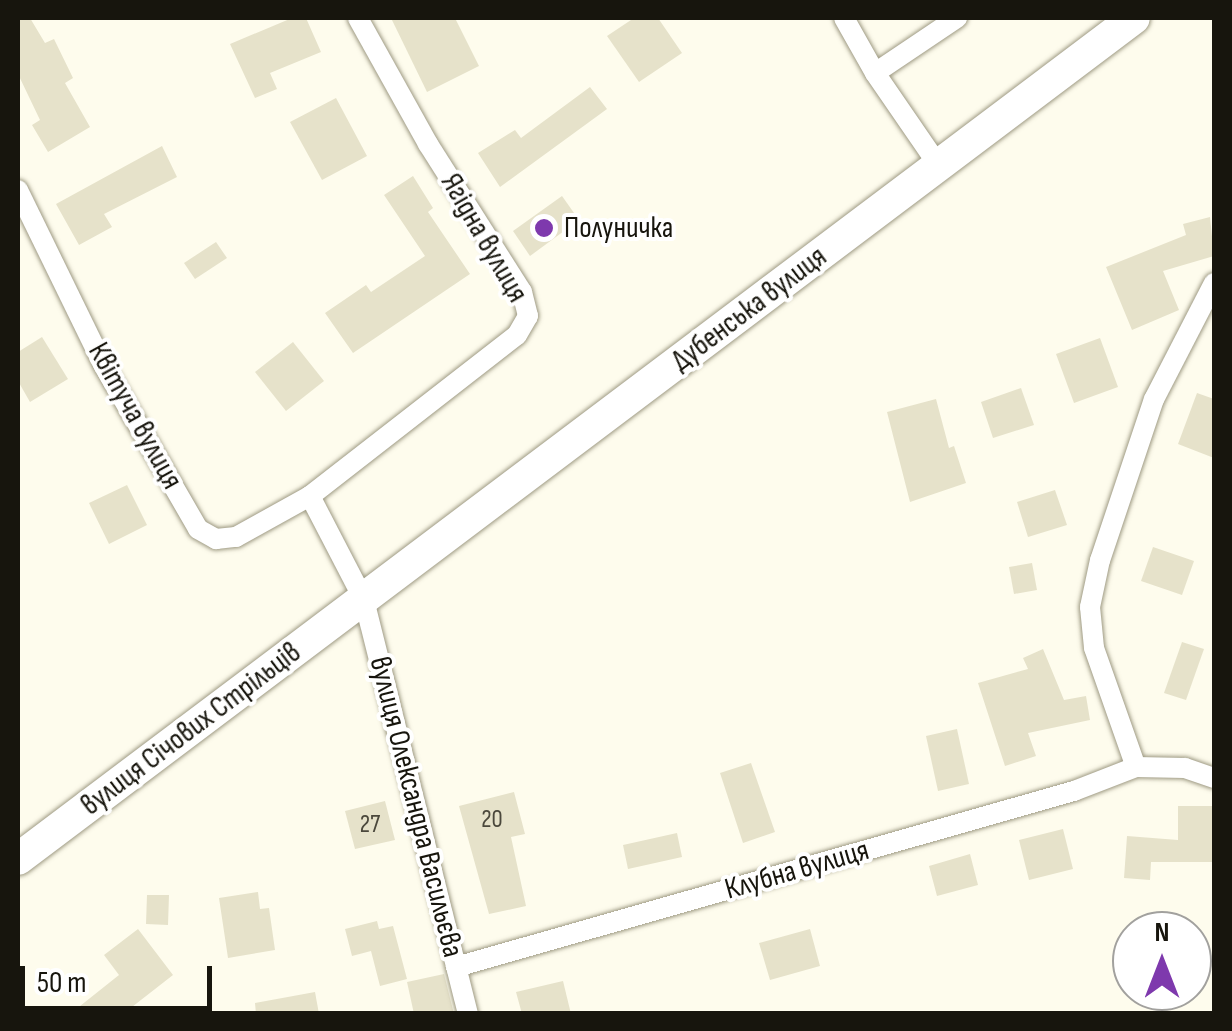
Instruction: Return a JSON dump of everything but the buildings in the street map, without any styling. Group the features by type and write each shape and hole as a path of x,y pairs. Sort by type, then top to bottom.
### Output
{"main road":[{"name":"Дубенська вулиця","path":"364,600 1134,18"},
{"name":"вулиця Січових Стрільців","path":"18,859 364,600"}],"street":[{"name":"Ягідна вулиця","path":"310,496 517,335 528,316 522,292 428,144 358,18"},
{"path":"844,18 874,73 939,166"},
{"path":"874,73 956,18"},
{"name":"Квітуча вулиця","path":"18,190 104,366 198,529 216,538 236,537 310,496"},
{"path":"1136,767 1094,648 1090,607 1100,560 1154,399 1214,283"},
{"name":"вулиця Олександра Васильєва","path":"310,496 364,600 468,1014"},
{"name":"Клубна вулиця","path":"456,967 1074,791 1136,767 1185,768 1214,778"}],"place":[{"name":"Полуничка","path":"544,228"}]}
